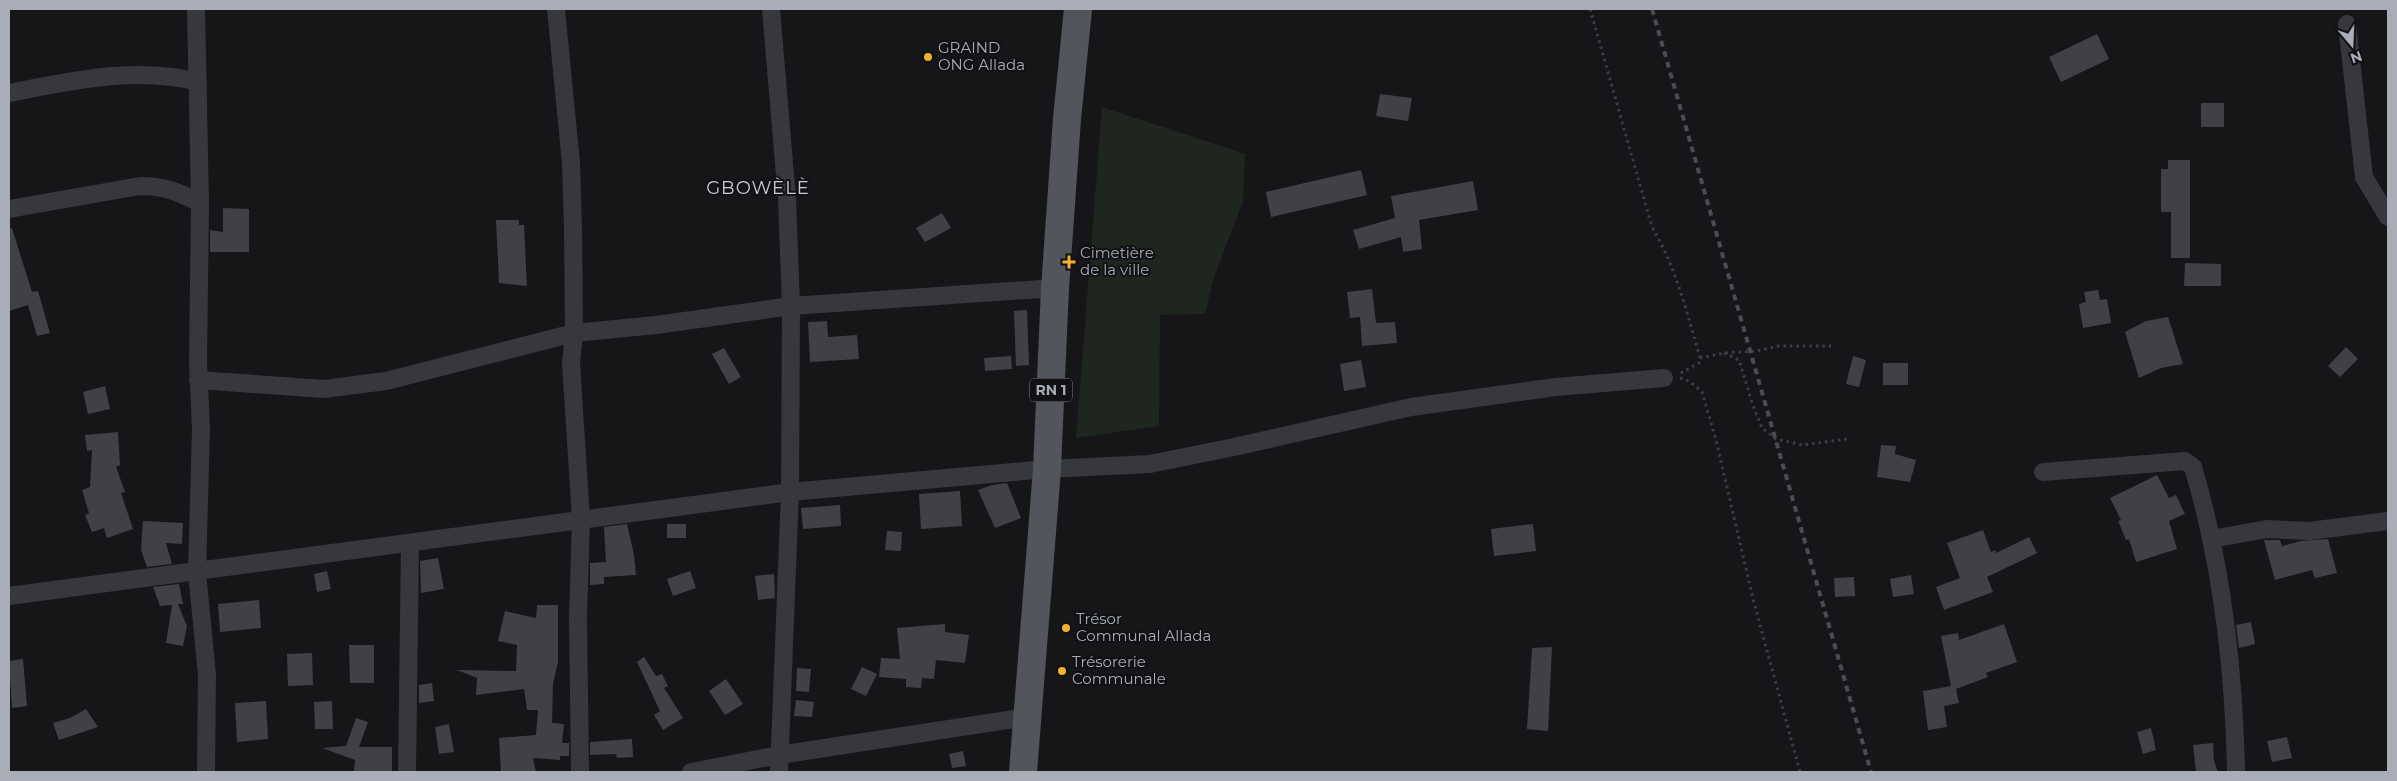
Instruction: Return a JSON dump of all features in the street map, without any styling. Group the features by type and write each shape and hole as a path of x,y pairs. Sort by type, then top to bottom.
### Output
{"main road":[{"name":"RN 1","path":"1023,772 1047,469 1055,288 1067,119 1078,9"}],"street":[{"path":"196,9 200,203 198,380 201,429 197,572 207,675 206,772"},
{"path":"556,9 571,163 574,333 571,363 581,519 578,617 580,772"},
{"path":"771,9 787,199 791,306 790,492 779,764"},
{"path":"2347,24 2364,177 2373,193 2387,211"},
{"path":"9,93 81,79 126,76 175,76 198,82"},
{"path":"9,209 140,186 158,186 174,190 200,203"},
{"path":"198,380 324,389 386,381 574,333 656,326 791,306 1055,288"},
{"path":"9,596 790,492 1047,469 1150,464 1411,407 1556,387 1664,378"},
{"path":"2043,472 2185,462 2193,467 2211,539 2218,580 2229,671 2236,772"},
{"path":"2211,539 2266,529 2309,531 2388,521"},
{"path":"407,772 410,543"},
{"path":"691,772 779,764 1027,717"}],"path":[{"path":"1590,9 1652,227 1664,248 1677,280 1700,358 1699,363 1674,376 1689,381 1702,392 1716,440 1753,599 1800,772"},
{"path":"1700,358 1724,352 1757,351 1780,346 1831,346"},
{"path":"1724,352 1738,360 1762,428 1776,439 1804,445 1847,439"}],"shaded area":[{"path":"1102,107 1245,154 1243,201 1214,277 1205,314 1160,315 1159,426 1076,438"}],"building":[{"path":"2097,34 2109,59 2061,82 2049,57"},
{"path":"1380,94 1412,98 1408,121 1376,116"},
{"path":"2201,103 2224,103 2224,127 2201,127"},
{"path":"2168,160 2190,160 2190,258 2171,258 2171,212 2161,212 2161,169 2168,169"},
{"path":"1361,170 1367,195 1271,217 1266,192"},
{"path":"1473,181 1478,210 1419,220 1422,249 1403,252 1401,237 1359,249 1353,230 1395,218 1391,196"},
{"path":"223,208 249,209 249,252 210,252 210,230 223,232"},
{"path":"942,213 951,228 925,242 916,228"},
{"path":"496,220 519,220 519,225 524,225 527,286 499,283"},
{"path":"9,228 12,228 32,292 38,291 50,333 37,336 28,305 9,311"},
{"path":"2185,263 2221,264 2221,286 2184,286"},
{"path":"1372,289 1376,323 1395,322 1397,343 1362,346 1360,317 1350,318 1347,292"},
{"path":"2098,290 2100,300 2107,299 2111,323 2083,328 2079,304 2086,302 2084,292"},
{"path":"1027,310 1029,365 1016,366 1014,311"},
{"path":"2168,317 2183,364 2161,368 2139,378 2125,332 2146,321"},
{"path":"827,321 828,337 857,335 859,359 810,362 808,322"},
{"path":"2346,347 2358,359 2340,377 2328,366"},
{"path":"724,348 741,377 729,384 712,354"},
{"path":"1011,356 1012,369 985,371 984,358"},
{"path":"1853,356 1866,360 1859,387 1846,384"},
{"path":"1361,360 1366,387 1344,391 1340,364"},
{"path":"1883,363 1908,363 1908,385 1883,385"},
{"path":"105,386 110,409 88,414 83,392"},
{"path":"118,432 120,465 116,467 125,492 121,493 133,529 107,538 104,528 92,532 85,515 89,513 82,490 90,487 92,450 87,451 85,435"},
{"path":"1881,445 1896,446 1895,454 1916,460 1910,482 1877,477"},
{"path":"2157,475 2169,498 2176,495 2185,514 2169,521 2177,549 2136,562 2129,539 2126,540 2118,521 2121,520 2110,498"},
{"path":"1007,483 1021,518 995,528 978,490 992,485"},
{"path":"960,491 962,526 921,529 919,494"},
{"path":"840,505 841,526 803,529 801,508"},
{"path":"143,521 183,523 182,544 166,543 172,564 147,567 141,550"},
{"path":"627,524 634,555 636,575 604,577 604,584 590,585 590,563 606,562 604,527"},
{"path":"667,524 686,524 686,538 667,538"},
{"path":"1533,524 1536,551 1494,556 1491,529"},
{"path":"1983,530 1991,552 1995,550 1996,553 2029,537 2037,553 1987,577 1993,592 1944,610 1936,587 1960,578 1947,543"},
{"path":"887,531 902,532 901,551 885,550"},
{"path":"2328,539 2337,573 2315,578 2312,570 2275,580 2264,540 2280,540 2282,546 2301,541"},
{"path":"438,558 444,589 421,593 420,561"},
{"path":"327,571 331,589 317,592 314,574"},
{"path":"690,571 696,588 673,596 667,579"},
{"path":"774,574 775,598 758,600 755,576"},
{"path":"1911,575 1914,594 1893,597 1890,579"},
{"path":"1854,577 1855,596 1835,597 1834,578"},
{"path":"179,584 183,604 178,604 187,626 183,646 166,643 172,605 160,606 153,587"},
{"path":"259,600 261,628 220,632 218,604"},
{"path":"537,605 558,605 558,662 553,684 552,723 564,724 562,743 569,743 569,756 560,756 560,760 533,758 536,772 501,772 499,738 536,735 538,710 527,710 524,689 476,695 477,678 457,670 516,671 517,645 498,641 505,611 536,618"},
{"path":"2251,622 2255,644 2239,648 2236,625"},
{"path":"945,624 945,632 969,635 965,663 936,660 934,679 922,678 921,688 906,687 906,679 879,677 881,658 900,659 897,628"},
{"path":"2004,624 2017,662 1986,673 1988,677 1956,689 1959,703 1944,706 1947,727 1928,730 1923,691 1951,686 1941,636 1958,633 1959,640"},
{"path":"349,645 374,645 374,683 350,683"},
{"path":"1552,647 1548,731 1527,729 1532,648"},
{"path":"312,653 313,685 288,686 287,654"},
{"path":"644,657 656,676 662,674 668,686 664,688 683,718 663,730 654,715 660,711 637,662"},
{"path":"23,659 27,706 12,708 9,661"},
{"path":"862,667 877,674 866,696 851,689"},
{"path":"797,668 811,669 809,692 796,691"},
{"path":"726,679 743,704 725,715 709,691"},
{"path":"432,683 434,701 419,703 419,685"},
{"path":"796,700 814,702 812,717 794,716"},
{"path":"266,701 268,739 237,742 235,703"},
{"path":"332,701 333,729 315,729 314,702"},
{"path":"86,709 98,727 59,740 53,723 70,718"},
{"path":"356,718 368,722 359,747 392,747 392,772 354,772 355,760 322,748 346,746"},
{"path":"449,724 454,752 439,754 435,727"},
{"path":"2151,728 2156,750 2143,754 2137,732"},
{"path":"2287,737 2292,758 2272,762 2267,741"},
{"path":"632,739 633,757 617,758 616,754 590,755 590,742"},
{"path":"2213,743 2214,761 2218,772 2196,772 2193,745"},
{"path":"963,751 966,766 952,768 949,754"}],"railway":[{"path":"1652,9 1871,772"}],"place":[{"name":"GRAIND ONG Allada","path":"928,57"},
{"name":"Cimetière de la ville","path":"1069,262"},
{"name":"Trésor Communal Allada","path":"1066,628"},
{"name":"Trésorerie Communale","path":"1062,671"}],"district":[{"name":"GBOWÈLÈ","path":"758,188"}]}
